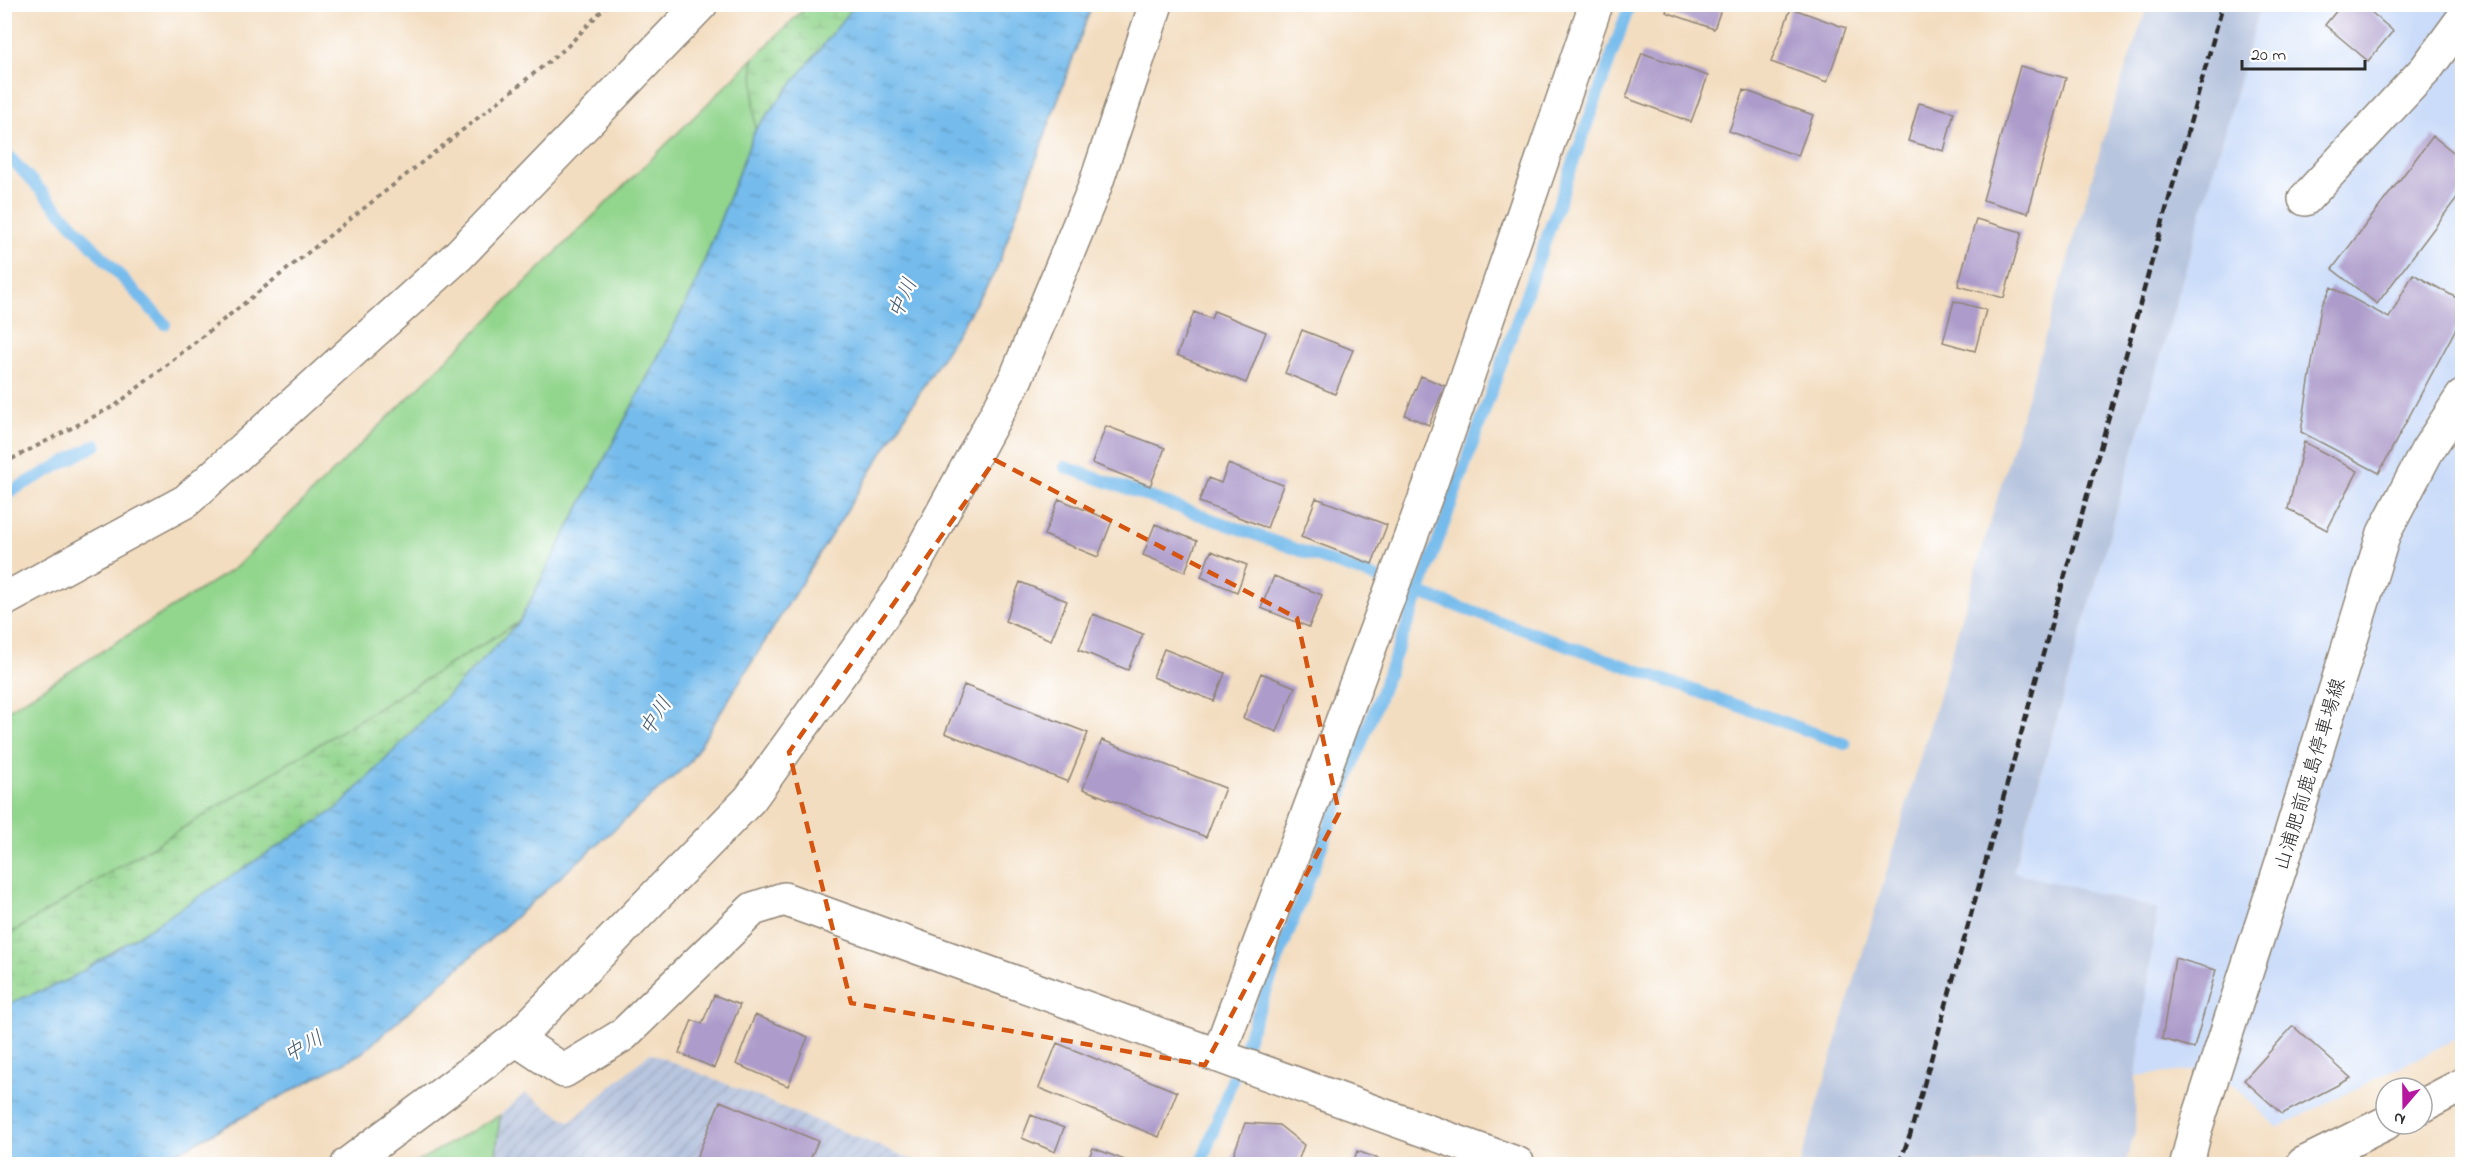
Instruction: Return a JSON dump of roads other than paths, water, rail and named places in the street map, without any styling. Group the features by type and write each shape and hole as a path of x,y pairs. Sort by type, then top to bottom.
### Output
{"street":[{"path":"4,600 186,501 458,256 701,4"},
{"path":"348,1164 516,1039 750,799 901,589 1016,378 1094,189 1156,4"},
{"path":"1218,1056 1430,485 1596,4"},
{"path":"2305,199 2426,69 2463,20"},
{"name":"山浦肥前鹿島停車場線","path":"2187,1164 2195,1130 2280,868 2384,533 2427,451 2463,397"},
{"path":"516,1039 564,1071 623,1035 753,909 784,899 1518,1164"},
{"path":"2434,1100 2463,1086"},
{"path":"2303,1164 2374,1129"}],"water":[{"name":"中川","path":"856,4 1092,5 996,271 689,763 362,1053 176,1153 111,1164 5,1164 5,1005 70,979 338,808 519,622 694,288 755,130"}],"waterway":[{"path":"1201,1164 1419,594 1630,4"},
{"path":"4,151 165,324"},
{"path":"4,495 96,445"},
{"path":"1065,467 1845,744"}],"railway":[{"path":"1899,1164 1910,1135 2223,4"}]}
